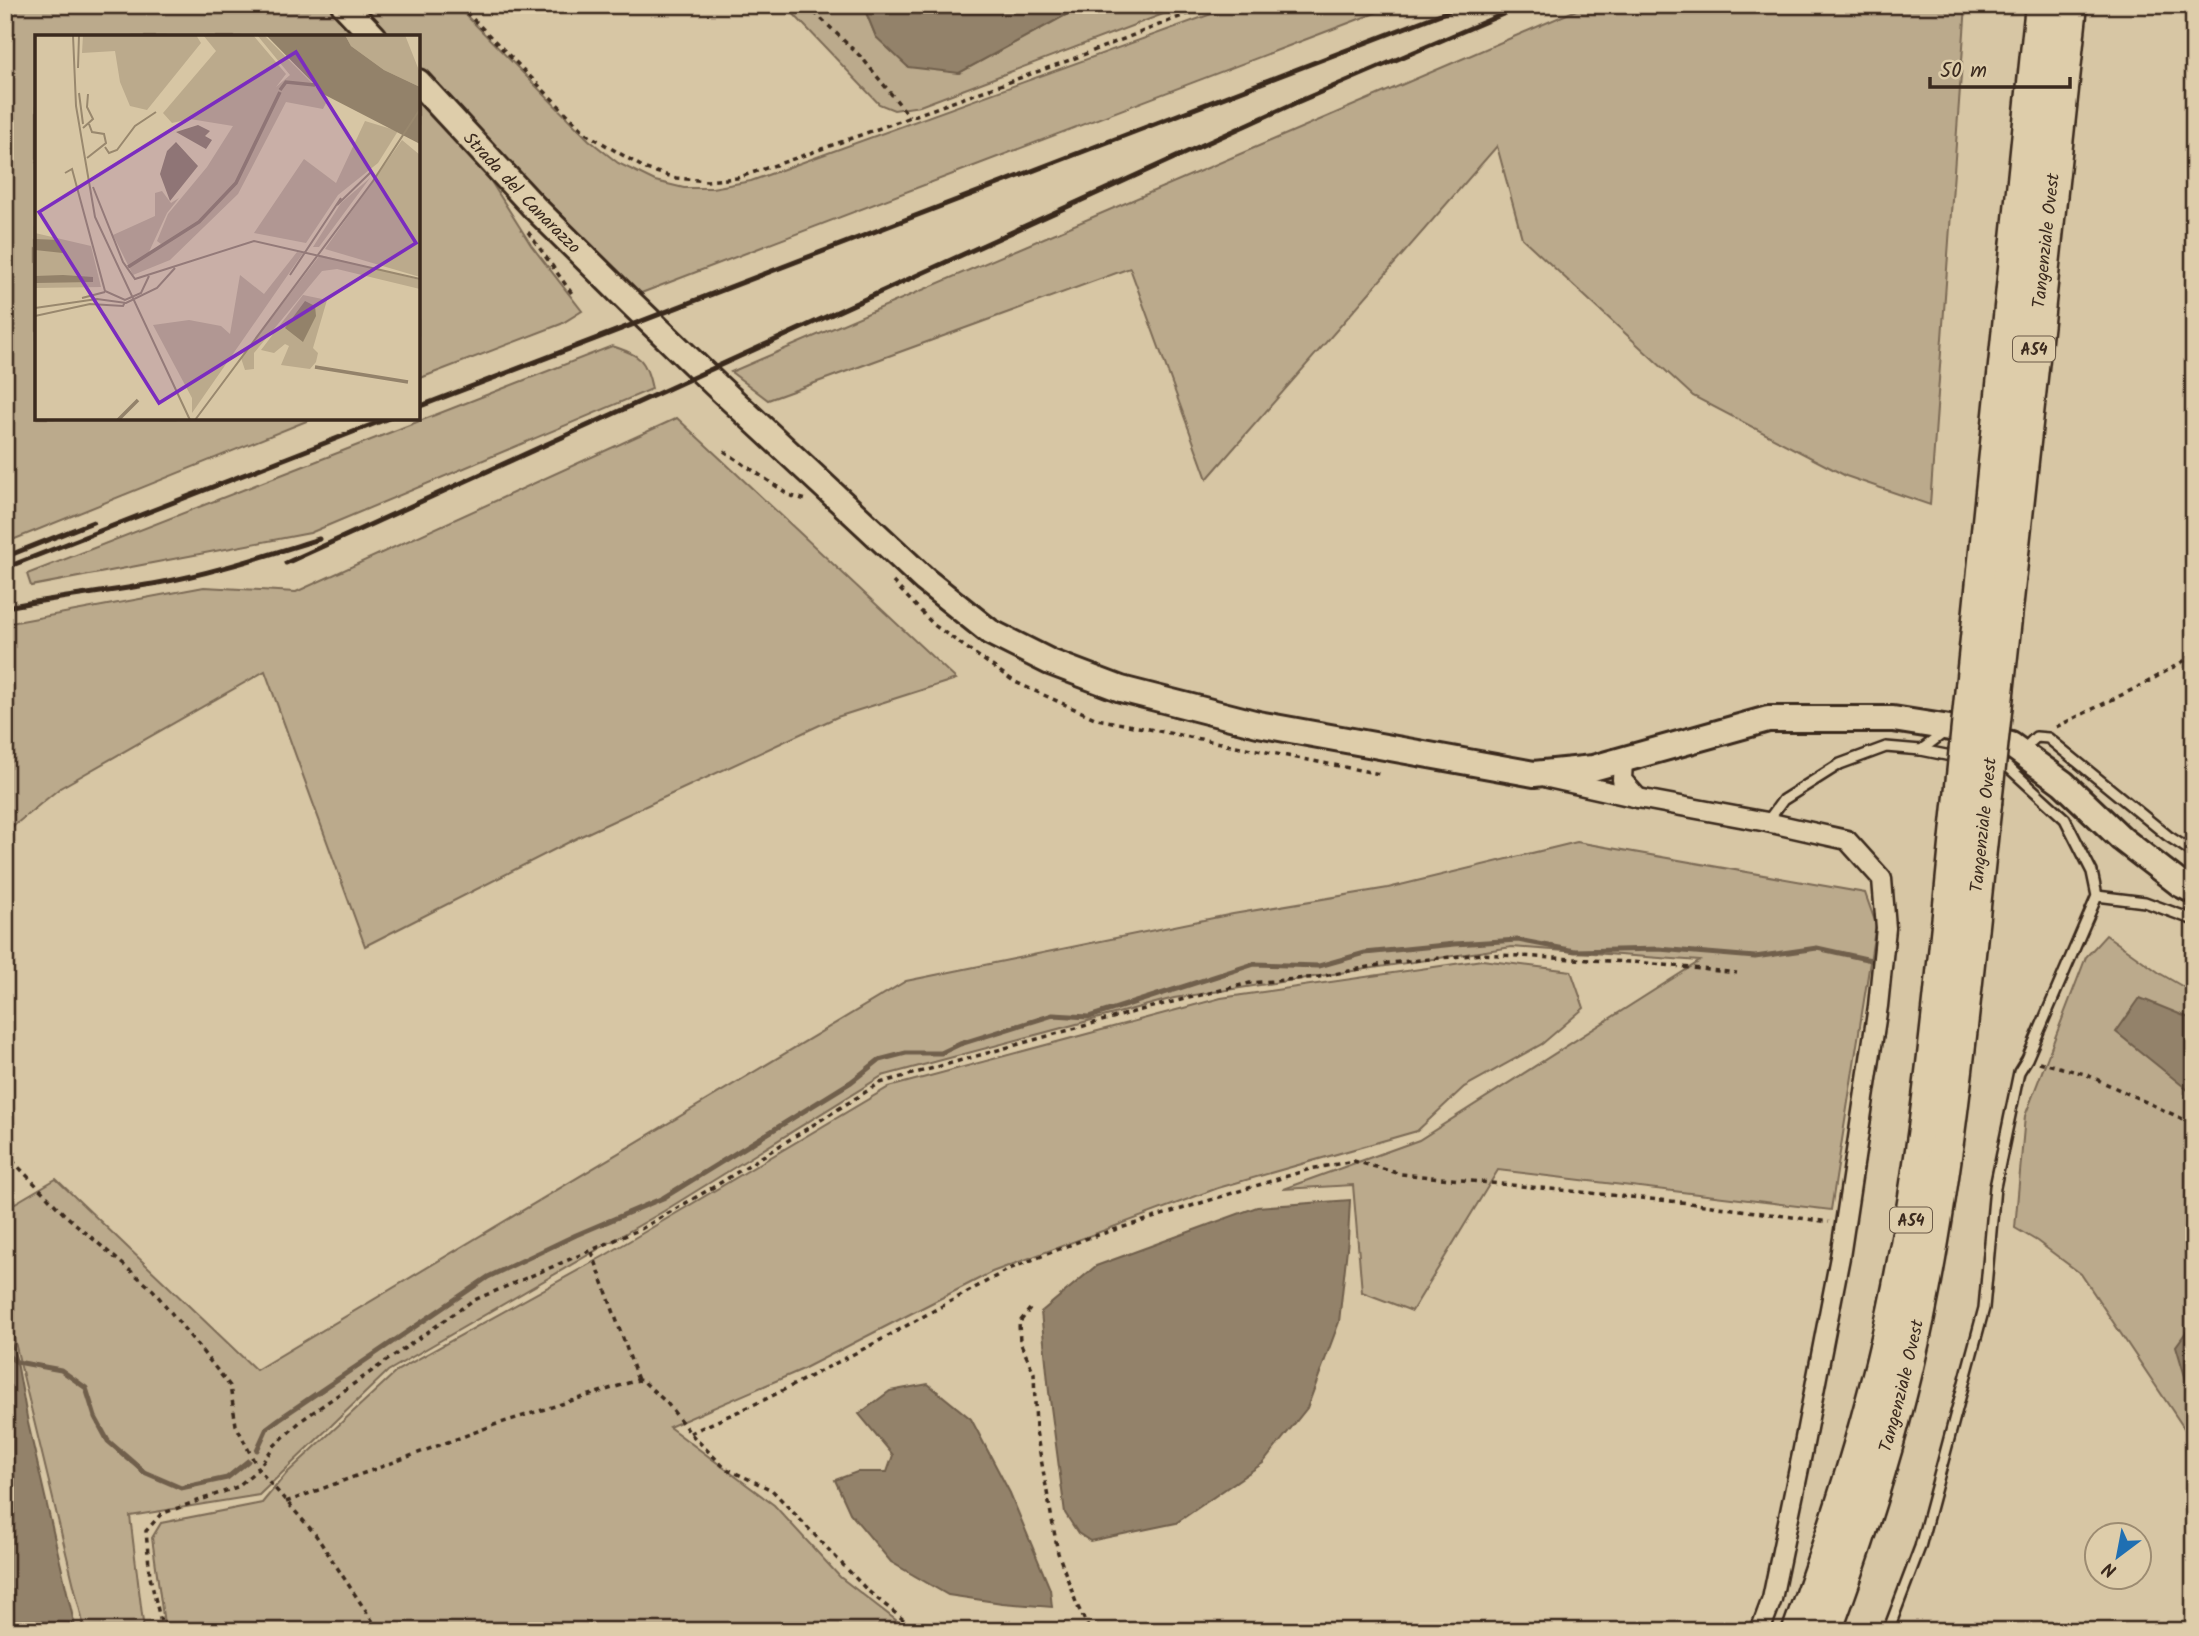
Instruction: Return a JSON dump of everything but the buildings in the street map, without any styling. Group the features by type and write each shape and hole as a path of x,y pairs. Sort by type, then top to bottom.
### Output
{"highway":[{"name":"Tangenziale Ovest","path":"1985,690 2042,5"},
{"name":"Tangenziale Ovest","path":"1825,1631 1873,1488 1917,1319 1945,1150 1973,800 1985,690 2071,5"},
{"name":"Tangenziale Ovest","path":"1800,1631 1830,1544 1875,1392 1899,1284 1910,1230 1973,800"}],"street":[{"path":"344,5 372,35"},
{"name":"Strada del Canarazzo","path":"420,84 534,207 630,302 925,580 990,632 1050,662 1121,689 1258,723 1534,774 1593,768 1768,719 1893,719 1950,728 2011,745 2063,783 2122,839 2180,884 2194,891"},
{"path":"1623,760 1622,780 1637,799"},
{"path":"1534,774 1637,799 1767,822 1847,840 1882,879 1886,928 1878,1006 1845,1224 1772,1599 1760,1631"}],"lane":[{"path":"1921,750 1950,728"},
{"path":"2021,752 2036,737 2048,738 2168,836 2194,853"},
{"path":"1767,822 1783,800 1840,764 1886,747 1921,750 2007,766 2065,819 2092,872 2097,896 2019,1072 1995,1187 1984,1308 1920,1547 1888,1631"},
{"path":"2097,896 2145,902 2194,920"}],"path":[{"path":"459,5 587,134 646,169 676,178 707,181 737,178 1070,60 1210,5"},
{"path":"807,5 863,59 909,116"},
{"path":"723,451 791,496 850,510"},
{"path":"2048,738 2057,726 2146,683 2194,655"},
{"path":"2194,668 2191,677 2194,688"},
{"path":"163,1631 150,1577 146,1531 161,1514 237,1487 258,1469 274,1447 302,1420 472,1301 641,1229 880,1083 1148,1008 1250,983 1320,977 1389,963 1482,954 1646,963 1737,973"},
{"path":"2027,1059 2085,1074 2194,1124"},
{"path":"5,1153 64,1214 153,1290 230,1386 236,1425 253,1461 315,1534 379,1631"},
{"path":"690,1433 764,1400 877,1342 1009,1269 1112,1231 1310,1169 1354,1161 1401,1174 1689,1203 1845,1224"},
{"path":"592,1252 638,1380"},
{"path":"1030,1309 1019,1323 1020,1342 1034,1373 1036,1431 1058,1553 1077,1605 1090,1631"},
{"path":"286,1502 494,1425 638,1380 643,1381 667,1403 690,1433 725,1468 772,1490 868,1591 905,1621 930,1631"}],"shaded area":[{"path":"5,5 331,5 360,35 35,35 35,420 309,420 5,543"},
{"path":"357,5 456,5 589,140 618,163 655,181 684,188 712,188 751,181 1236,5 1396,5 636,295 420,70 420,35 386,35"},
{"path":"785,5 863,5 876,37 959,73 1084,5 1187,5 920,106 894,110 879,104"},
{"path":"863,5 1084,5 959,73 908,67 876,37"},
{"path":"1588,5 1966,5 1930,505 1846,476 1693,396 1522,238 1497,146 1207,479 1130,268 768,400 731,372"},
{"path":"420,97 473,153 531,245 582,311 561,324 420,378"},
{"path":"612,346 629,352 640,360 647,371 652,389 310,533 31,586 27,574"},
{"path":"677,418 956,679 837,717 579,837 365,946 265,671 60,788 5,833 5,624 204,587 296,592"},
{"path":"1577,842 1865,893 1876,924 1831,1210 1498,1170 1412,1311 1362,1292 1353,1185 1283,1189 1419,1140 1700,961 1512,947 1174,998 882,1076 664,1211 388,1371 259,1495 130,1516 144,1631 85,1631 5,1301 5,1209 56,1179 256,1370 906,981 1233,914 1388,888"},
{"path":"2106,935 2161,974 2194,993 2194,1438 2188,1434 2081,1274 2015,1228 2025,1116 2086,957"},
{"path":"1482,960 1571,971 1584,1008 1542,1044 1464,1087 1417,1131 1218,1188 992,1272 801,1370 669,1427 774,1505 840,1577 910,1631 165,1631 152,1538 161,1523 262,1503 286,1474 398,1370 604,1256 889,1087 1221,998"},
{"path":"2140,998 2194,1020 2194,1095 2116,1032"},
{"path":"1350,1200 1339,1322 1307,1408 1263,1463 1176,1523 1090,1541 1078,1533 1065,1513 1041,1312 1096,1266 1257,1207"},
{"path":"2194,1321 2194,1394 2189,1390 2176,1346"},
{"path":"5,1322 17,1362 28,1423 76,1631 5,1631"},
{"path":"928,1384 971,1419 1010,1493 1050,1589 1052,1607 948,1595 891,1562 850,1513 835,1480 857,1472 887,1472 893,1455 859,1414 890,1391"}],"waterway":[{"path":"257,1450 267,1428 279,1419 488,1277 663,1198 851,1082 879,1060 906,1053 941,1053 960,1044 1053,1015 1089,1017 1254,964 1319,966 1365,953 1518,940 1575,951 1659,949 1755,957 1817,948 1871,960"},
{"path":"5,1354 17,1362 61,1370 86,1388 95,1417 108,1441 144,1472 181,1488 227,1478 248,1461"}],"railway":[{"path":"420,406 1464,5"},
{"path":"286,563 1295,103 1524,5"},
{"path":"5,568 384,420"},
{"path":"5,557 93,522"},
{"path":"5,607 174,580 319,539"}]}
